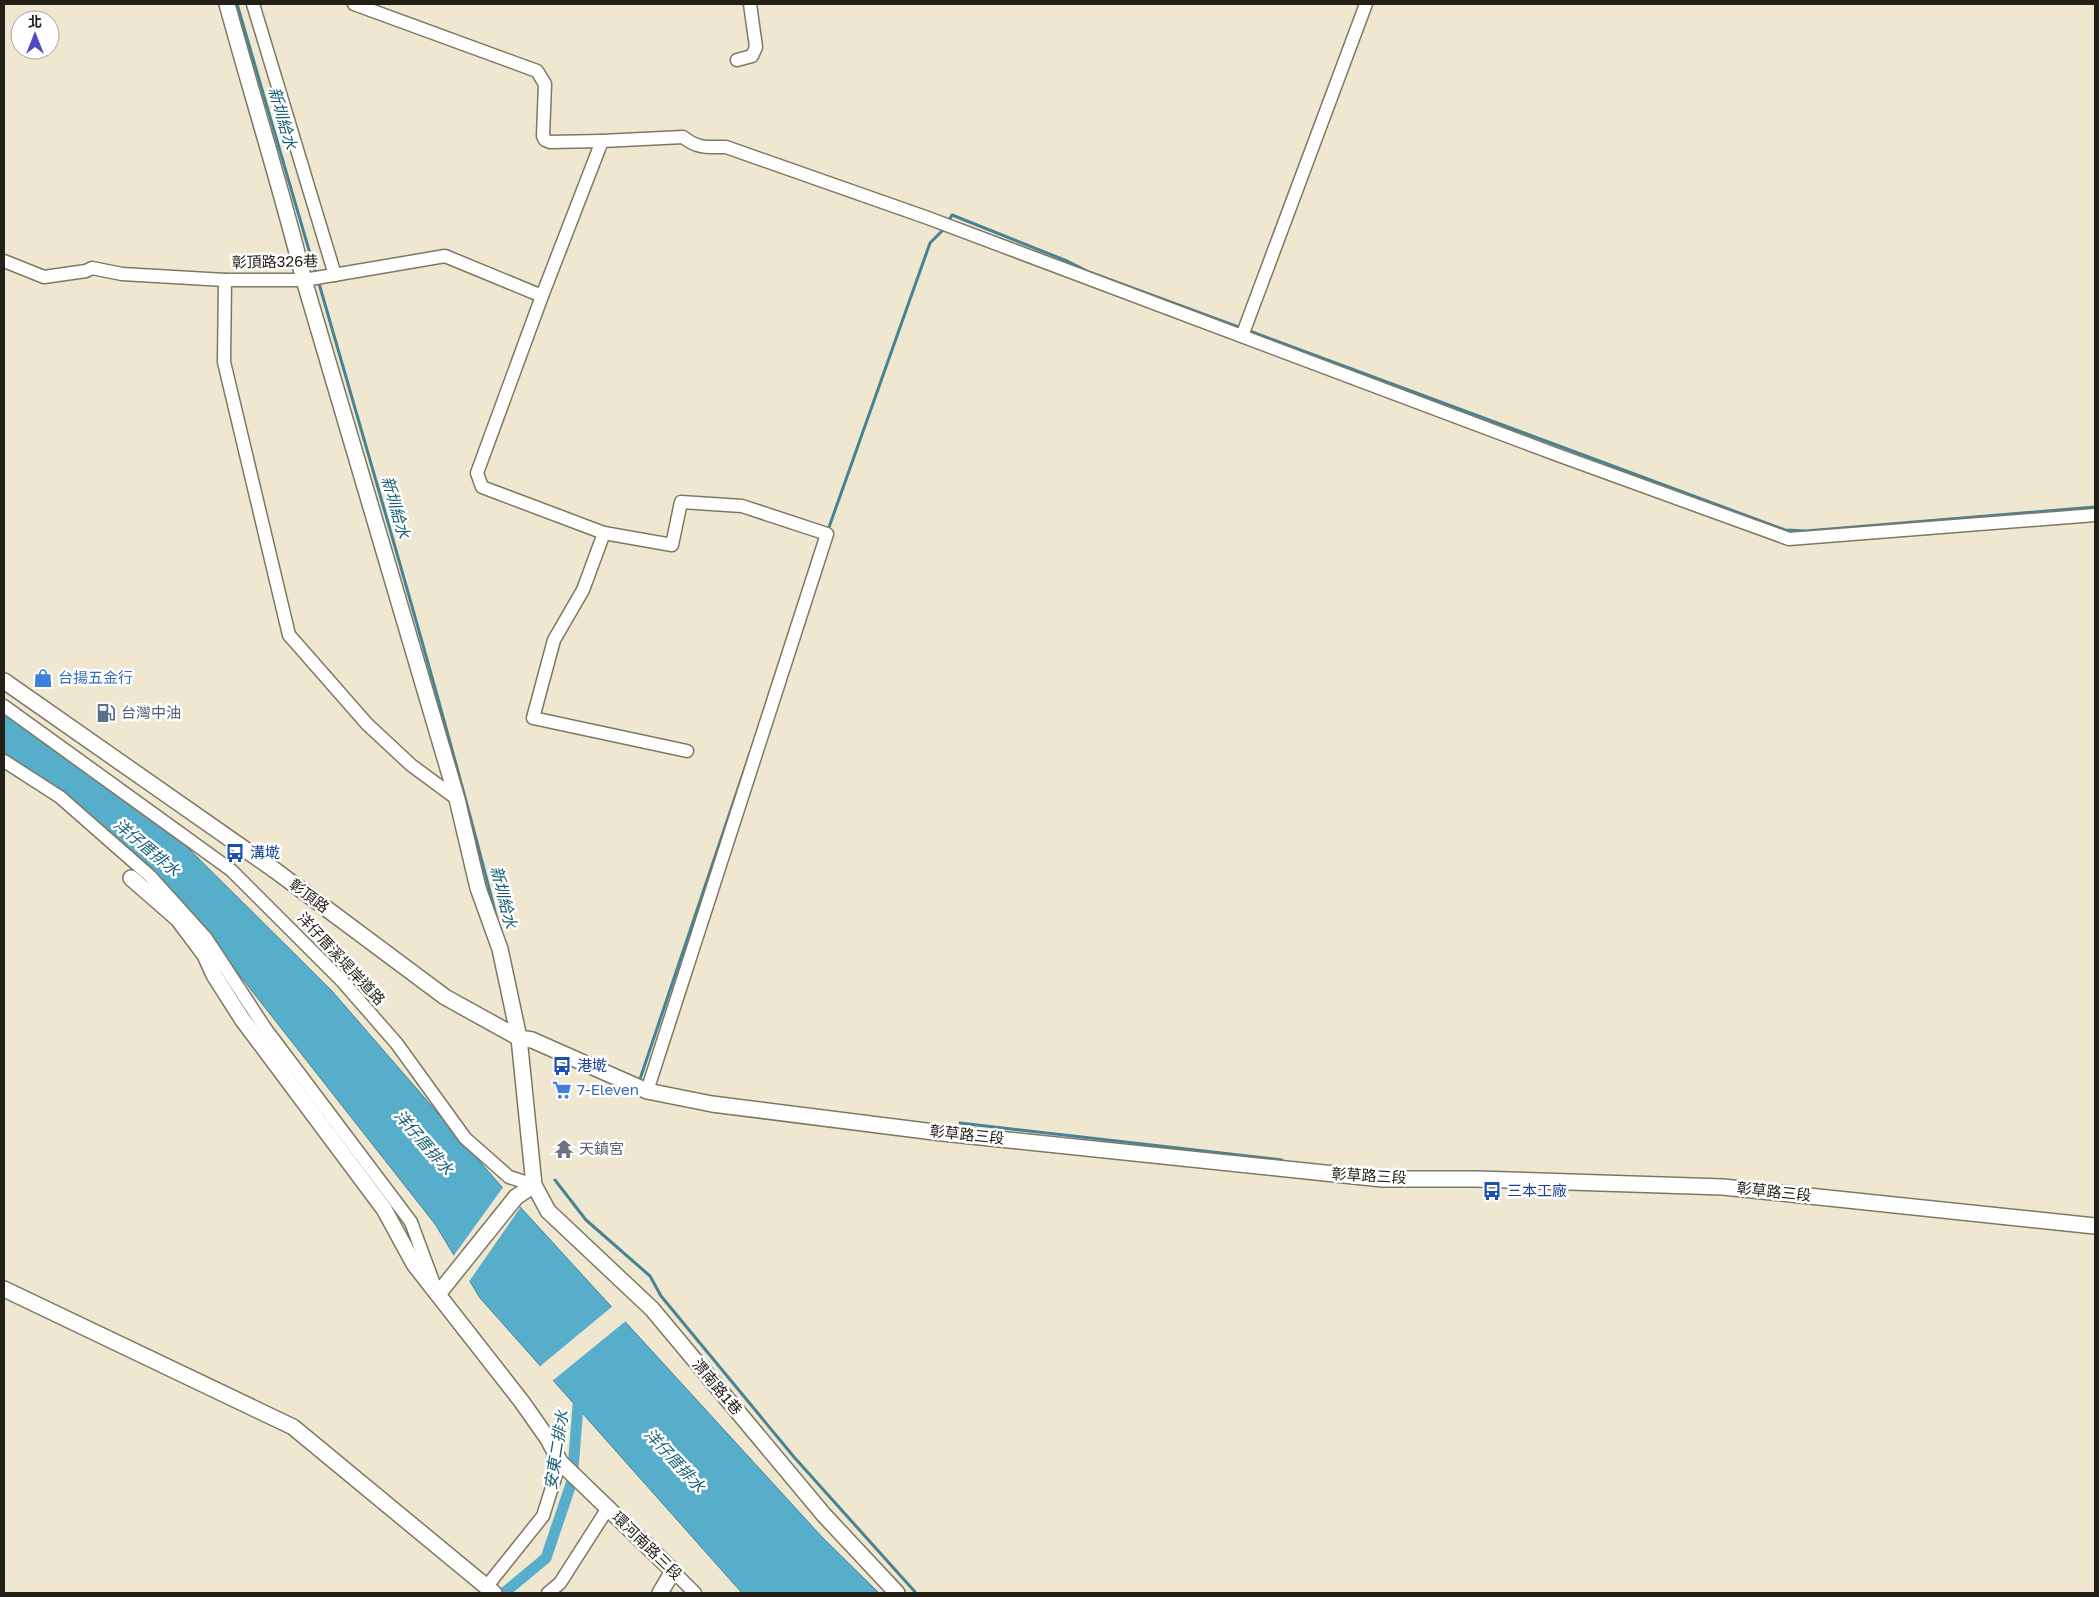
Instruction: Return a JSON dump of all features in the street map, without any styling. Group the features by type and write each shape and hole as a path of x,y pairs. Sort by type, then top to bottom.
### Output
{"street":[{"path":"226,4 457,799 478,888 500,949 526,1039 534,1185 516,1197 438,1294"},
{"path":"253,4 329,276"},
{"path":"354,4 538,71 545,84 543,136 545,140 602,141 683,137 692,144 701,147 726,147 928,218 1555,454 1789,539 2095,515"},
{"path":"737,60 752,56 756,47 750,4"},
{"path":"1242,336 1366,4"},
{"path":"602,141 476,474 482,487 604,533 672,545 681,502 742,506 827,534 647,1091"},
{"name":"彰頂路326巷","path":"4,261 44,277 86,271 92,268 122,274 225,280 307,280 445,256 542,296"},
{"path":"225,280 224,362 289,635 367,724 411,765 457,799"},
{"path":"604,533 583,590 554,640 534,718 687,751"},
{"name":"彰頂路","path":"4,681 276,872 445,997 526,1039 647,1091"},
{"name":"洋仔厝溪堤岸道路","path":"4,706 231,870 343,982 397,1044 464,1138 508,1177 534,1185"},
{"path":"4,761 60,797 150,876 206,938 265,1028 411,1222 438,1294"},
{"name":"環河南路三段","path":"131,878 178,919 205,955 214,975 242,1019 384,1208 414,1264 522,1402 548,1439 560,1462 695,1593"},
{"name":"彰草路三段","path":"647,1091 712,1104 942,1133 1382,1179 1476,1178 1723,1187 2095,1226"},
{"name":"渭南路1巷","path":"534,1185 548,1211 652,1309 824,1515 898,1593"},
{"path":"4,1289 293,1427 492,1590 543,1516 560,1462"},
{"path":"548,1593 560,1583 603,1503"},
{"path":"660,1593 673,1571"}],"water":[{"name":"洋仔厝排水","path":"4,710 180,840 332,991 501,1186 822,1537 879,1593 742,1593 480,1298 435,1224 208,935 62,796 4,765"}],"pier":[{"path":"504,1186 520,1208 468,1283 452,1258"},
{"path":"614,1305 627,1320 551,1382 538,1368"}],"waterway":[{"name":"新圳給水","path":"237,4 316,274"},
{"path":"948,222 952,215 1067,261 1089,272 1241,328"},
{"path":"828,530 930,243 945,228"},
{"name":"新圳給水","path":"318,280 432,678 497,919"},
{"path":"1247,330 1785,530 1806,531 2095,507"},
{"path":"640,1079 750,753"},
{"path":"960,1123 1282,1160"},
{"path":"555,1180 586,1220 650,1276 661,1296 794,1457 916,1593"},
{"name":"安東二排水","path":"504,1593 546,1558 572,1481 579,1394"}],"place":[{"name":"台揚五金行","path":"43,678"},
{"name":"台灣中油","path":"106,713"},
{"name":"溝墘","path":"235,853"},
{"name":"港墘","path":"562,1066"},
{"name":"7-Eleven","path":"562,1090"},
{"name":"天鎮宮","path":"564,1149"},
{"name":"三本工廠","path":"1492,1191"}]}
